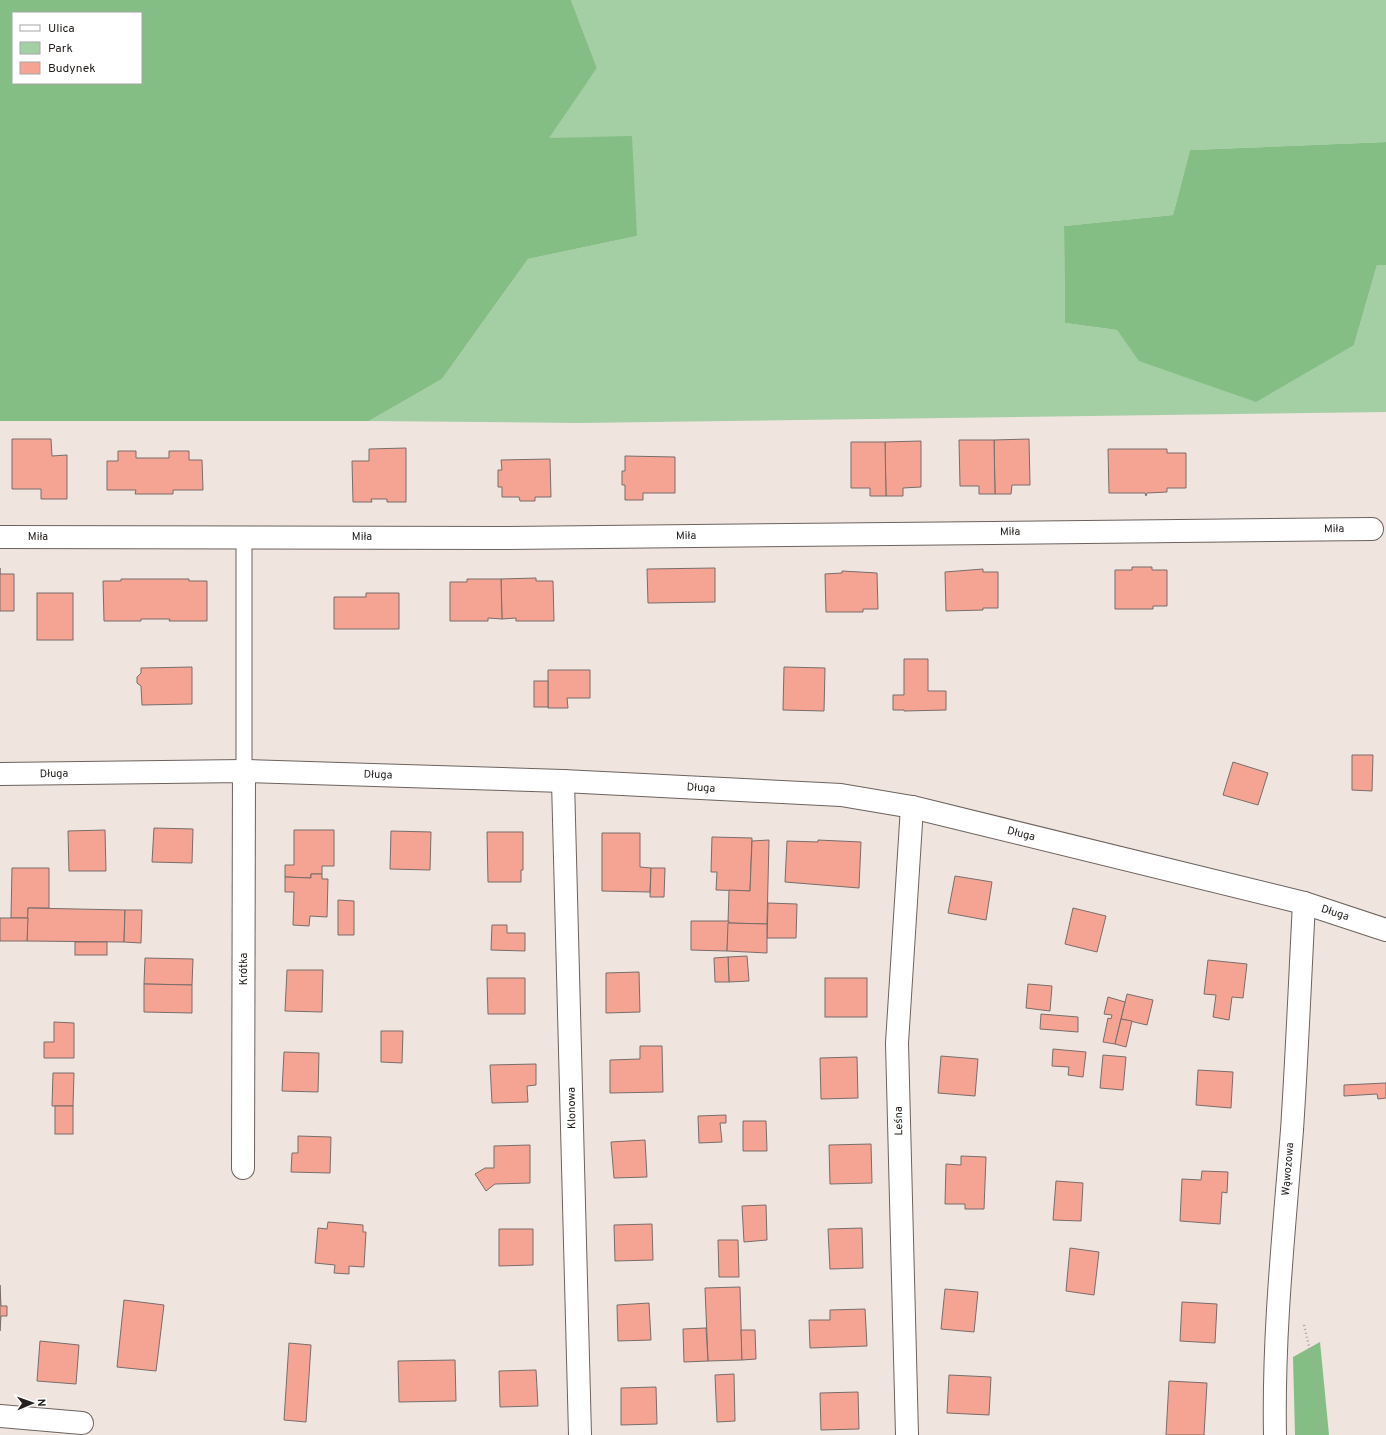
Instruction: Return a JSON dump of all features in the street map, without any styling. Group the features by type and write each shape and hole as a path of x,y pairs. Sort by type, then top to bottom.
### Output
{"street":[{"name":"Miła","path":"0,537 499,538 1372,528"},
{"name":"Długa","path":"0,774 244,771 563,781 841,795 912,807 1304,903 1386,930"},
{"name":"Krótka","path":"243,1168 244,771"},
{"name":"Klonowa","path":"563,781 580,1435"},
{"name":"Leśna","path":"907,1435 897,1043 912,807"},
{"name":"Wąwozowa","path":"1275,1435 1274,1389 1278,1296 1292,1129 1304,903"},
{"path":"0,1416 82,1423"}],"lane":[{"path":"244,537 244,771"}],"path":[{"path":"1303,1321 1316,1380 1320,1435"}],"green space":[{"path":"0,0 571,0 597,68 549,138 632,136 637,236 528,259 442,379 369,421 0,421"},
{"path":"571,0 1386,0 1386,142 1190,150 1173,215 1064,226 1065,323 1117,330 1140,361 1354,345 1377,265 1386,265 1386,412 579,423 369,421 442,379 528,259 637,236 548,138 597,68"},
{"path":"1386,142 1386,265 1377,265 1354,345 1256,402 1139,361 1117,330 1065,323 1064,226 1173,215 1190,150"},
{"path":"1320,1342 1329,1435 1295,1435 1293,1357"}],"building":[{"path":"12,439 51,439 52,456 67,455 67,499 41,499 41,489 12,489"},
{"path":"1029,439 1030,485 1012,485 1011,494 995,494 994,440"},
{"path":"959,440 994,440 995,494 979,494 979,486 960,486"},
{"path":"921,441 921,487 903,488 903,496 886,496 885,442"},
{"path":"851,442 885,442 886,496 870,496 870,488 851,488"},
{"path":"406,448 406,502 387,502 387,499 371,499 372,502 353,502 352,461 369,461 369,449"},
{"path":"1108,449 1167,449 1167,453 1186,453 1186,488 1167,488 1167,492 1147,493 1146,496 1145,493 1109,493"},
{"path":"118,451 136,451 136,458 169,458 169,451 189,451 189,460 202,460 203,490 173,490 173,494 135,494 136,490 107,490 107,461 118,461"},
{"path":"625,456 675,457 675,493 643,493 643,500 625,500 625,485 622,485 622,471 625,471"},
{"path":"550,459 551,497 535,497 535,501 520,501 519,497 502,497 502,487 498,487 498,470 502,470 501,460"},
{"path":"1132,567 1152,567 1152,570 1167,570 1167,606 1153,606 1153,609 1115,609 1115,570 1132,570"},
{"path":"715,568 715,602 648,603 647,569"},
{"path":"983,569 983,572 998,572 998,608 946,611 945,572"},
{"path":"842,571 877,573 878,609 863,609 863,612 826,612 825,574 842,573"},
{"path":"0,574 14,574 14,611 0,611"},
{"path":"536,578 536,581 553,581 554,621 516,621 516,618 502,619 501,579"},
{"path":"121,579 189,579 189,581 207,581 207,621 141,619 141,621 104,621 103,581 121,581"},
{"path":"467,579 501,579 502,619 488,618 488,621 450,621 450,582 467,582"},
{"path":"37,593 73,593 73,640 37,640"},
{"path":"366,593 399,593 399,629 334,629 334,597 366,597"},
{"path":"904,659 928,659 928,691 946,691 946,710 893,710 893,695 904,695"},
{"path":"192,667 192,704 142,705 141,686 137,683 137,677 141,673 141,668"},
{"path":"784,667 825,668 824,711 783,710"},
{"path":"548,670 590,670 590,698 567,698 568,708 548,708"},
{"path":"534,681 548,681 548,707 534,707"},
{"path":"1352,755 1373,755 1372,791 1352,790"},
{"path":"1233,762 1268,773 1258,805 1223,795"},
{"path":"154,828 193,829 192,863 152,862"},
{"path":"105,830 106,871 69,871 68,831"},
{"path":"294,830 334,830 334,866 322,866 322,874 311,874 311,878 285,877 285,865 294,865"},
{"path":"391,831 431,832 430,870 390,869"},
{"path":"487,832 523,832 523,870 521,870 521,882 488,882"},
{"path":"602,833 640,833 640,867 651,868 650,892 602,891"},
{"path":"712,837 752,838 750,891 716,890 717,872 711,872"},
{"path":"769,840 767,924 728,923 729,890 750,891 752,841"},
{"path":"818,840 861,842 859,888 785,882 787,841 818,842"},
{"path":"12,868 49,868 49,908 28,908 28,918 11,918"},
{"path":"651,868 665,868 664,897 650,897"},
{"path":"311,874 322,874 322,879 328,879 327,917 310,916 309,926 293,925 294,892 285,892 285,877 311,878"},
{"path":"955,876 992,882 986,920 948,913"},
{"path":"338,900 354,901 354,935 338,935"},
{"path":"768,903 797,904 796,938 767,938"},
{"path":"28,908 125,910 124,942 27,941"},
{"path":"1073,908 1106,916 1097,952 1065,944"},
{"path":"125,910 142,910 141,943 124,942"},
{"path":"0,918 28,918 27,941 0,941"},
{"path":"691,921 729,921 727,951 691,950"},
{"path":"728,923 767,924 767,953 727,951"},
{"path":"492,925 507,925 507,933 525,933 525,951 491,950"},
{"path":"75,942 107,942 107,955 75,955"},
{"path":"747,956 749,981 729,982 728,957"},
{"path":"728,957 729,982 715,982 714,958"},
{"path":"145,958 193,959 192,985 144,984"},
{"path":"1208,960 1247,964 1243,998 1232,997 1229,1020 1213,1017 1216,995 1204,994"},
{"path":"287,970 323,970 322,1012 285,1011"},
{"path":"639,972 640,1012 606,1013 606,973"},
{"path":"487,978 525,978 525,1014 488,1014"},
{"path":"825,978 867,978 867,1017 825,1017"},
{"path":"144,984 192,985 192,1013 144,1012"},
{"path":"1028,984 1052,986 1050,1011 1026,1008"},
{"path":"1127,994 1153,1000 1147,1025 1121,1019"},
{"path":"1108,997 1125,1002 1115,1044 1103,1042 1108,1018 1111,1019 1112,1015 1104,1014"},
{"path":"1041,1014 1078,1017 1078,1032 1040,1029"},
{"path":"1121,1019 1132,1021 1126,1047 1115,1044"},
{"path":"54,1022 74,1023 74,1058 44,1058 44,1042 54,1042"},
{"path":"381,1031 403,1031 402,1063 381,1062"},
{"path":"640,1046 662,1046 663,1092 610,1093 610,1060 640,1059"},
{"path":"1053,1049 1086,1052 1083,1077 1068,1075 1069,1067 1052,1066"},
{"path":"284,1052 319,1053 318,1092 282,1091"},
{"path":"1103,1055 1126,1057 1123,1090 1100,1088"},
{"path":"941,1056 978,1059 975,1096 938,1093"},
{"path":"857,1057 858,1098 821,1099 820,1058"},
{"path":"536,1064 536,1085 527,1086 528,1102 492,1103 490,1065"},
{"path":"1198,1070 1233,1072 1231,1108 1196,1105"},
{"path":"53,1073 74,1073 73,1106 52,1106"},
{"path":"1386,1083 1386,1098 1378,1099 1377,1094 1344,1096 1344,1085"},
{"path":"55,1106 73,1106 73,1134 55,1134"},
{"path":"726,1115 726,1123 720,1123 722,1142 699,1143 698,1116"},
{"path":"743,1121 766,1121 767,1151 743,1151"},
{"path":"298,1136 331,1137 330,1173 291,1172 292,1153 298,1153"},
{"path":"645,1140 647,1177 614,1178 611,1142"},
{"path":"871,1144 872,1183 830,1184 829,1145"},
{"path":"530,1145 530,1183 495,1184 486,1191 475,1174 485,1168 494,1168 494,1146"},
{"path":"961,1156 986,1157 984,1209 965,1209 965,1204 945,1204 946,1164 961,1165"},
{"path":"1202,1171 1228,1172 1227,1193 1222,1192 1220,1224 1180,1221 1182,1179 1201,1180"},
{"path":"1056,1181 1083,1183 1081,1221 1053,1220"},
{"path":"766,1205 767,1240 744,1242 742,1206"},
{"path":"328,1222 363,1225 363,1232 366,1232 364,1267 349,1266 349,1274 334,1273 335,1265 315,1263 318,1228 327,1229"},
{"path":"652,1224 653,1260 615,1261 614,1225"},
{"path":"862,1228 863,1268 830,1269 828,1229"},
{"path":"499,1229 533,1229 533,1265 499,1266"},
{"path":"718,1240 738,1240 739,1277 719,1277"},
{"path":"1070,1248 1099,1252 1094,1295 1066,1291"},
{"path":"0,1285 1,1306 7,1306 7,1316 1,1316 0,1331"},
{"path":"740,1287 742,1360 708,1361 705,1288"},
{"path":"945,1289 978,1292 974,1332 941,1329"},
{"path":"124,1300 164,1305 156,1371 117,1367"},
{"path":"1182,1302 1217,1304 1215,1343 1180,1341"},
{"path":"649,1303 651,1340 618,1341 617,1305"},
{"path":"865,1309 867,1346 810,1348 809,1320 830,1320 830,1310"},
{"path":"706,1328 708,1361 684,1362 683,1329"},
{"path":"741,1330 755,1330 756,1359 742,1360"},
{"path":"40,1341 79,1345 76,1384 37,1381"},
{"path":"289,1343 311,1345 306,1422 284,1420"},
{"path":"455,1360 456,1401 399,1402 398,1361"},
{"path":"536,1370 538,1406 500,1407 499,1371"},
{"path":"734,1374 735,1421 717,1422 715,1375"},
{"path":"949,1375 991,1377 989,1415 947,1413"},
{"path":"1169,1381 1207,1383 1204,1435 1166,1435"},
{"path":"656,1387 657,1424 621,1425 621,1388"},
{"path":"858,1392 859,1429 821,1430 820,1393"}]}
